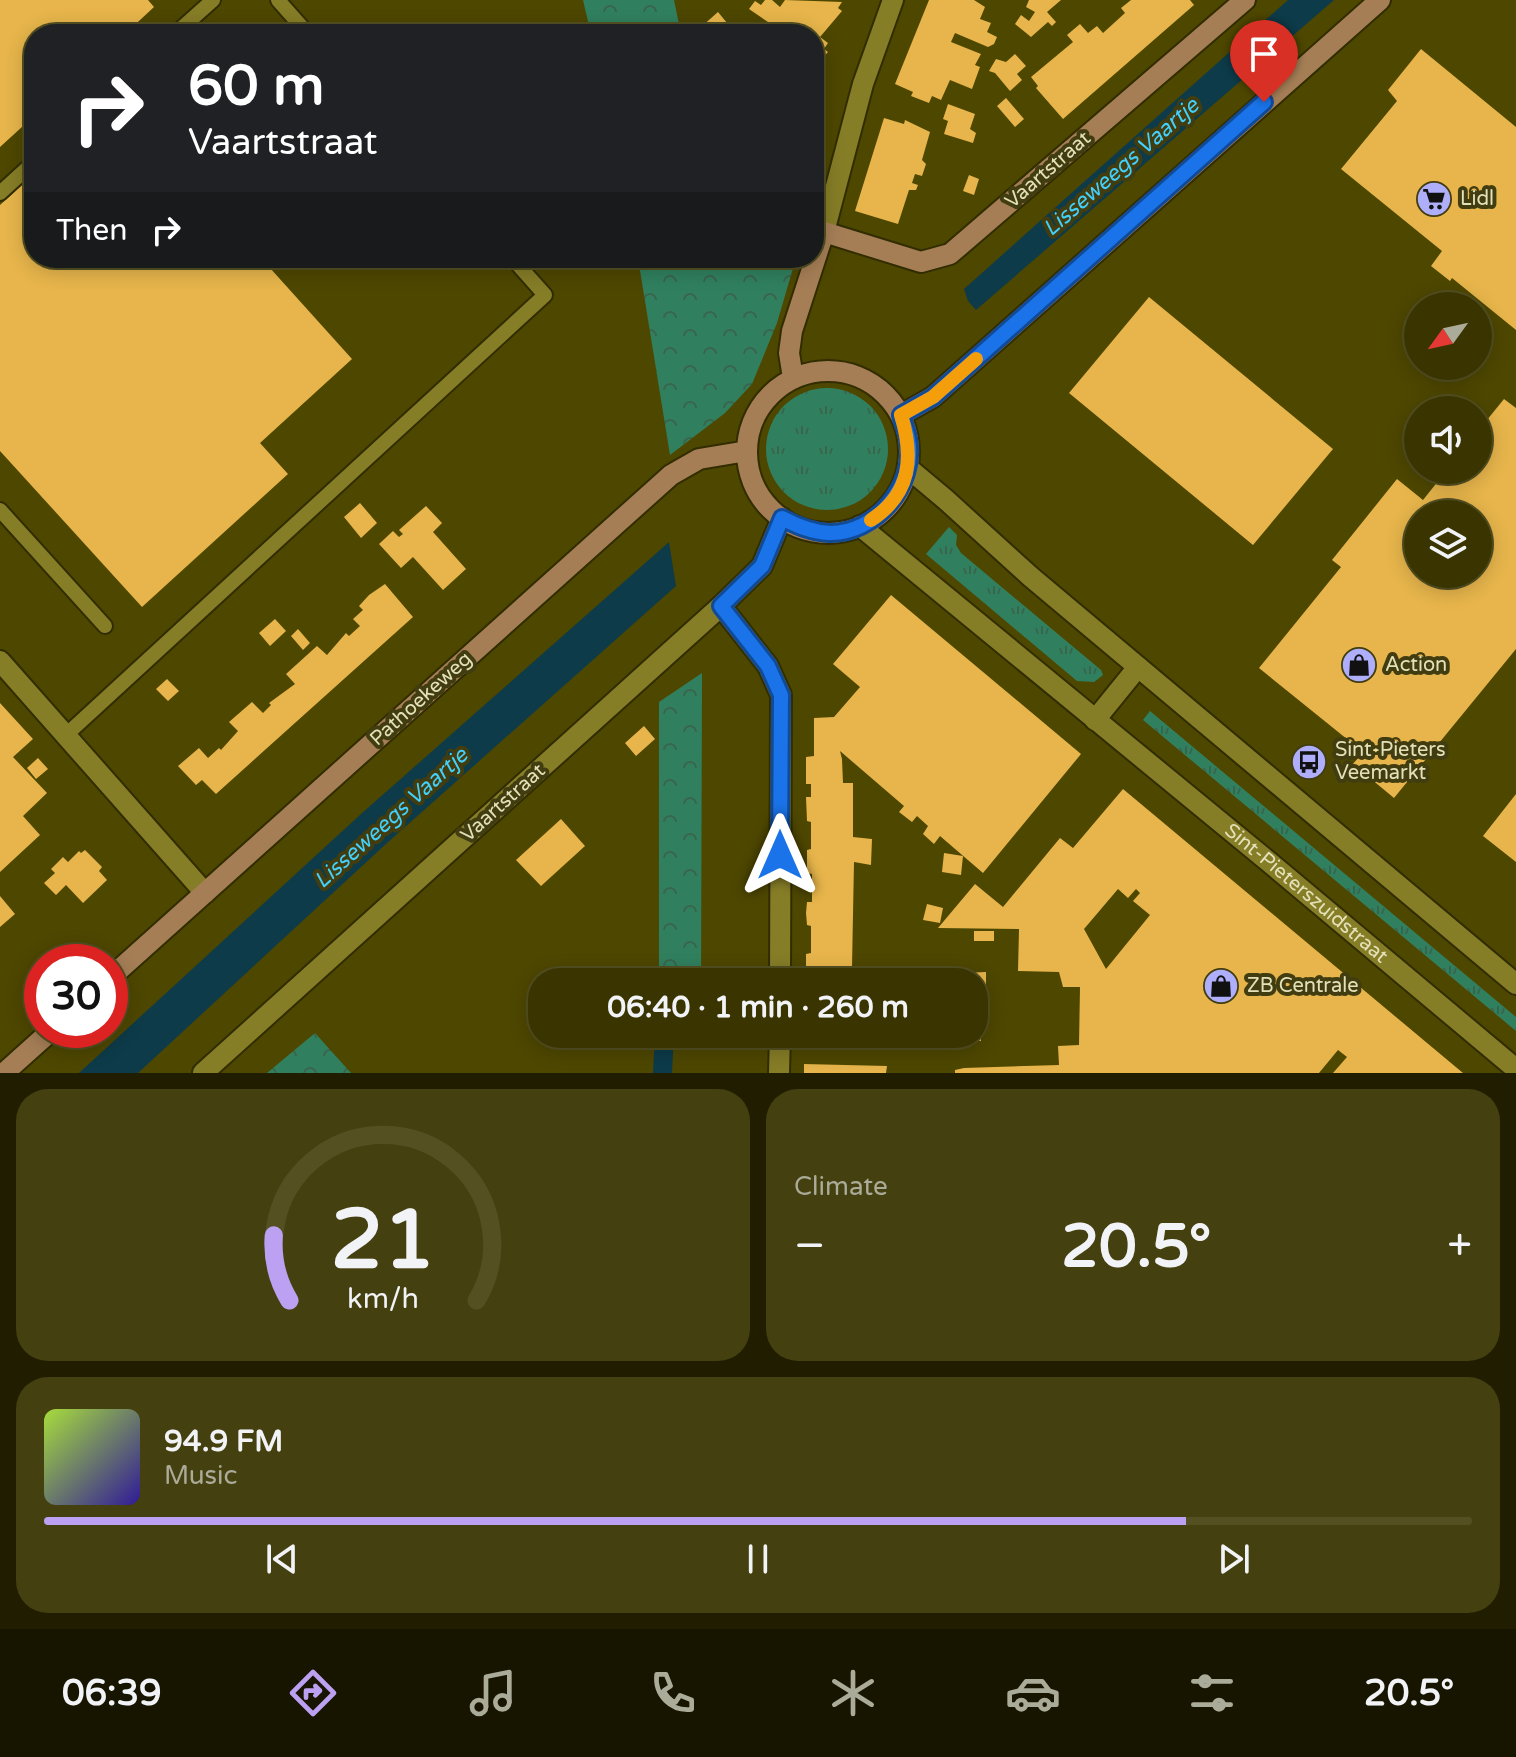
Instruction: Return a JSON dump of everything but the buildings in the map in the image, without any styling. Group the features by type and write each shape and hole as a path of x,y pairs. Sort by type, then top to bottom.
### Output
{"main road":[{"name":"Vaartstraat","path":"824,232 921,262 950,254 1245,0"},
{"path":"901,415 943,388 1380,0"},
{"path":"793,378 789,353 792,331 812,268"},
{"path":"817,371 842,372 866,380 886,395 901,415 909,441 908,468 898,493 882,512 860,526 832,533 803,529 782,518 763,500 751,477 747,451 750,429 759,408 793,378 817,371"},
{"name":"Pathoekeweg","path":"128,962 671,475 699,459 747,451"},
{"path":"4,1073 32,1048"}],"street":[{"path":"824,232 863,84 893,0"},
{"path":"908,468 1138,667 1516,984"},
{"name":"Vaartstraat","path":"203,1073 721,606 762,566 782,518"},
{"name":"Sint-Pieterszuidstraat","path":"860,526 1516,1069"},
{"path":"721,606 768,666 781,695 780,968"},
{"path":"0,661 205,893"},
{"path":"1095,720 1138,667"},
{"path":"779,1073 780,1048"}],"lane":[{"path":"186,24 213,0"},
{"path":"278,0 299,24"},
{"path":"0,193 24,171"},
{"path":"66,735 545,295 521,268"},
{"path":"0,510 105,626"}],"green space":[{"path":"583,0 674,0 679,24 589,24"},
{"path":"640,268 793,268 777,323 752,384 725,413 670,455"},
{"path":"827,388 850,393 870,406 883,426 888,449 883,472 870,492 850,505 827,510 804,505 784,492 771,472 766,449 771,426 784,406 804,393"},
{"path":"949,527 957,535 956,545 961,553 1101,670 1103,675 1094,682 1077,681 926,554"},
{"path":"702,673 701,968 659,968 659,702"},
{"path":"1150,711 1516,1017 1516,1031 1143,720"},
{"path":"315,1033 351,1073 267,1073"}],"water":[{"name":"Lisseweegs Vaartje","path":"1288,0 1334,0 976,310 968,301 964,289"},
{"name":"Lisseweegs Vaartje","path":"669,542 676,586 387,843 138,1073 79,1073 106,1048 128,1048 128,1028 361,814"},
{"path":"654,1048 673,1048 672,1073 653,1073"}],"slow traffic":[{"path":"871,520 898,493 908,468 909,441 901,415 933,397 976,359"}],"place":[{"name":"Lidl","path":"1434,199"},
{"name":"Action","path":"1359,665"},
{"name":"Sint-Pieters Veemarkt","path":"1309,762"},
{"name":"ZB Centrale","path":"1221,986"}],"route":[{"path":"780,855 781,695 768,666 721,606 762,566 782,518 803,529 832,533 860,526 882,512 898,493 908,468 909,441 901,415 933,397 1264,102"}]}
